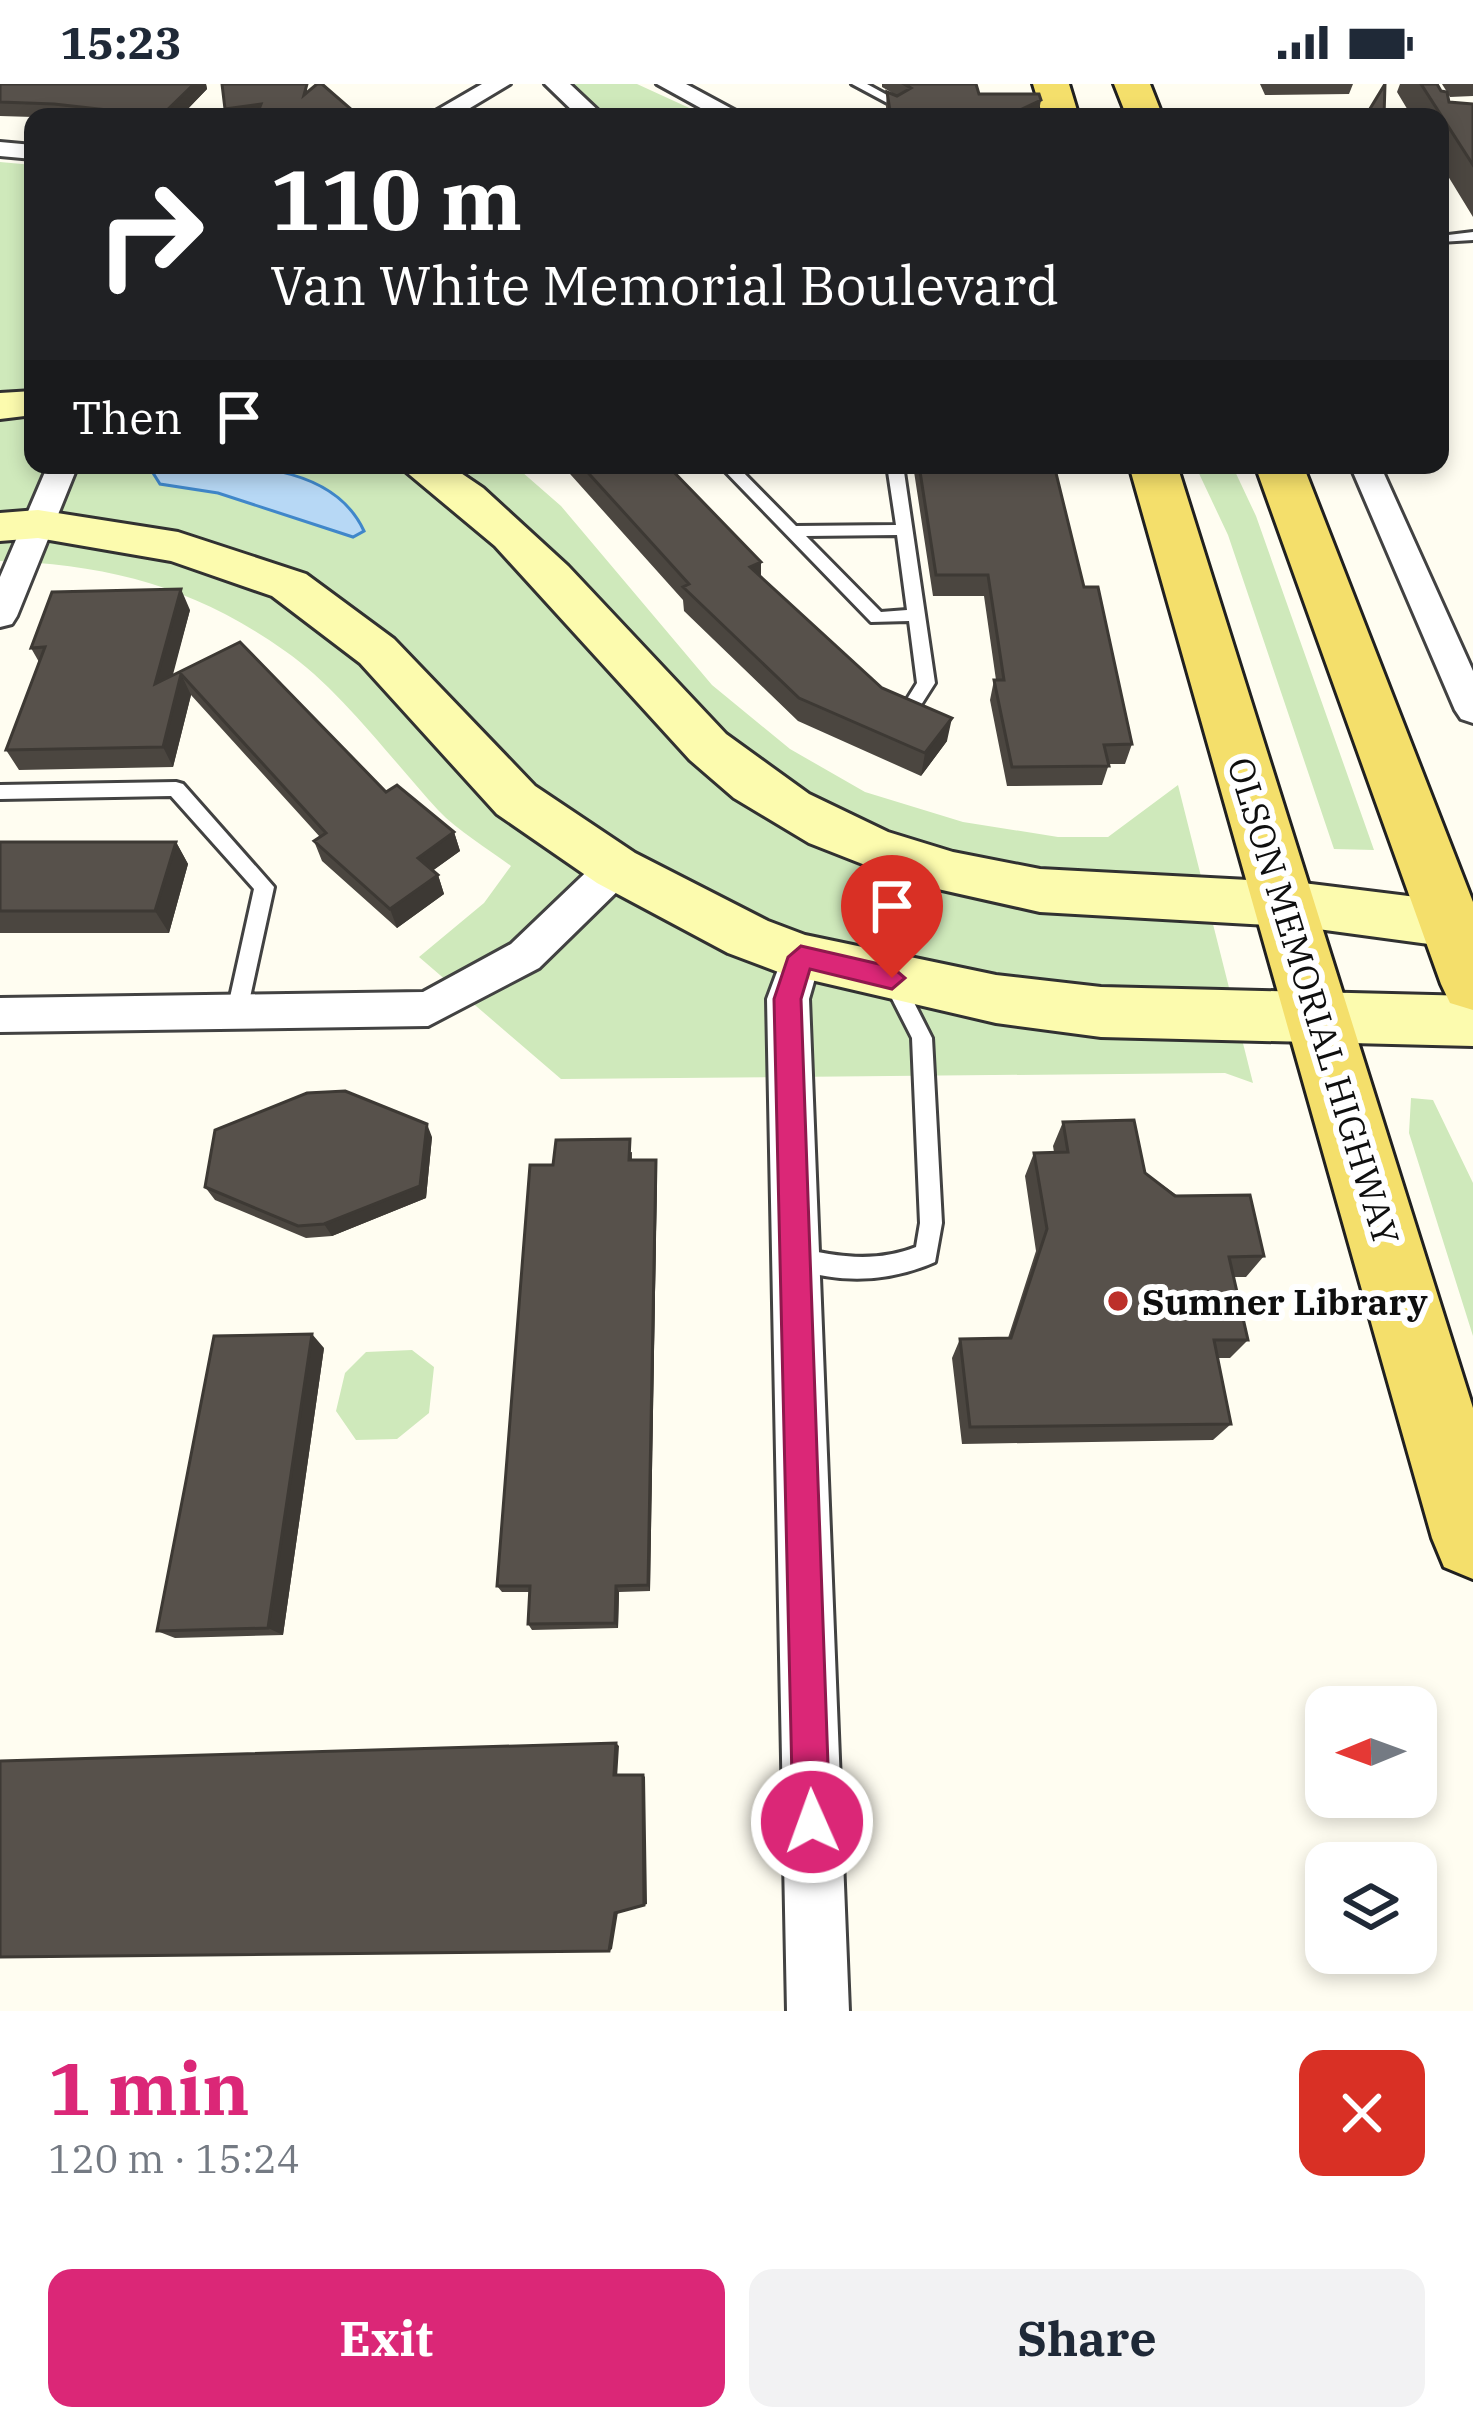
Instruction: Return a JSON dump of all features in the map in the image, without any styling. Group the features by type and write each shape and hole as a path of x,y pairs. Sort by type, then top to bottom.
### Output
{"main road":[{"name":"OLSON MEMORIAL HIGHWAY","path":"1156,474 1473,1538"},
{"path":"1283,474 1461,925 1473,984"}],"street":[{"path":"454,108 499,84"},
{"path":"556,84 583,108"},
{"path":"668,84 717,108"},
{"path":"0,616 19,525 56,474"},
{"path":"435,474 485,510 693,738 824,830 886,855 1018,886 1088,896 1205,898 1461,925"},
{"path":"1370,474 1473,710"},
{"path":"19,525 178,547 289,585 377,651 516,800 616,868 748,937 801,957 996,999 1101,1012 1473,1021"},
{"path":"0,1015 428,1009 525,956 616,868"},
{"path":"801,957 788,999 818,2011"}],"lane":[{"path":"858,84 899,105"},
{"path":"737,474 877,618 917,615"},
{"path":"896,474 926,683 908,712"},
{"path":"792,531 904,530"},
{"path":"0,793 176,789 264,887 237,1011"},
{"path":"794,1257 833,1268 855,1268 903,1266 927,1254 931,1223 922,1038 892,978"}],"green space":[{"path":"570,84 637,84 689,108 598,108"},
{"path":"0,162 24,164 24,474 524,474 561,506 712,685 790,749 865,792 963,822 1058,837 1108,837 1178,785 1253,1083 1225,1073 561,1079 419,957 484,903 511,866 438,810 326,685 251,629 184,595 77,567 0,561"},
{"path":"1199,474 1236,474 1256,516 1374,850 1334,849 1228,535"},
{"path":"1411,1098 1433,1100 1473,1183 1473,1336 1409,1133"},
{"path":"412,1350 434,1367 429,1413 397,1439 356,1440 336,1411 345,1373 366,1352"}],"water":[{"path":"154,474 286,474 325,489 347,506 364,531 353,537 218,493 160,484"}],"building":[{"path":"0,84 194,84 169,108 0,102"},
{"path":"222,84 307,84 304,95 322,84 350,108 259,108 261,104 225,108"},
{"path":"904,84 976,84 979,94 1039,94 1041,100 1024,108 890,108 887,92 897,96 911,88"},
{"path":"1385,84 1384,108 1370,108"},
{"path":"1421,84 1437,84 1447,92 1449,102 1473,104 1473,165 1449,128 1449,108 1436,108"},
{"path":"589,474 676,474 761,562 750,567 882,688 952,718 925,753 799,698 683,587 689,584"},
{"path":"920,474 1056,474 1084,587 1098,587 1132,744 1104,745 1109,766 1012,767 994,680 1004,680 988,575 936,575"},
{"path":"181,589 155,684 240,642 386,792 397,785 454,832 418,858 438,875 390,909 314,841 326,833 181,674 163,747 6,750 45,647 31,648 52,592"},
{"path":"0,842 176,842 155,911 0,911"},
{"path":"345,1091 427,1124 420,1186 324,1224 298,1226 205,1187 215,1130 307,1093"},
{"name":"Sumner Library","path":"1134,1120 1145,1173 1175,1196 1250,1195 1264,1256 1229,1257 1248,1340 1214,1340 1231,1424 970,1427 960,1339 1011,1338 1047,1229 1034,1153 1068,1152 1063,1122"},
{"path":"630,1139 629,1160 656,1160 648,1585 616,1586 615,1623 528,1624 530,1586 497,1586 530,1165 553,1165 556,1140"},
{"path":"312,1334 268,1628 157,1631 214,1336"},
{"path":"616,1743 614,1775 643,1775 644,1905 615,1913 609,1951 0,1957 0,1761"}],"place":[{"name":"Sumner Library","path":"1118,1301"}],"route":[{"path":"812,1822 788,999 801,957 892,978"}]}
